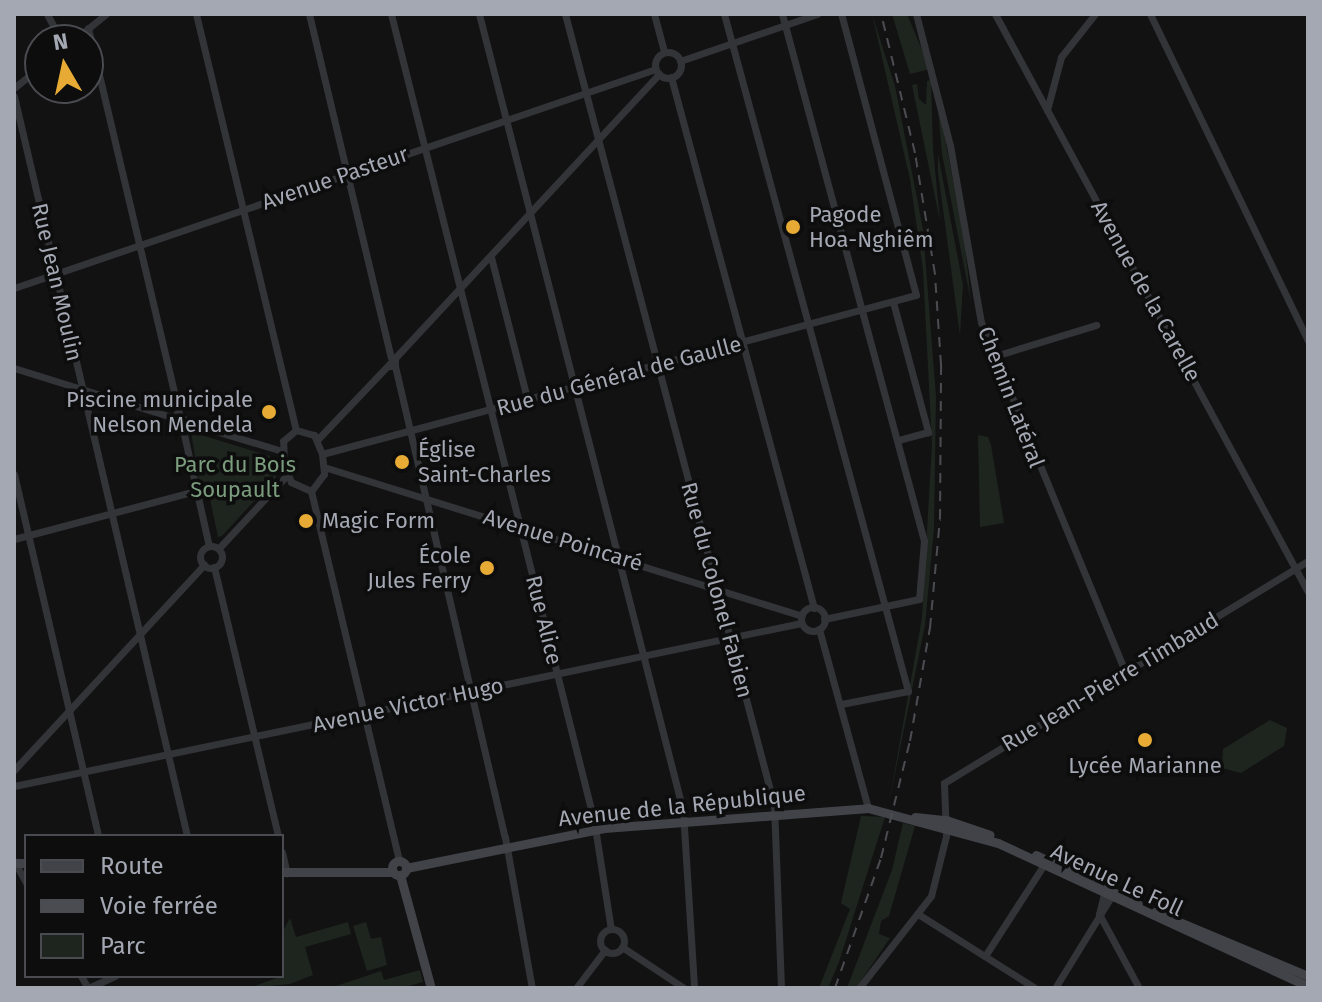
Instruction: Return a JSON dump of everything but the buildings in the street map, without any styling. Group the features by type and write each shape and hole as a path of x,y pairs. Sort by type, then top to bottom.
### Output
{"main road":[{"name":"Avenue Le Foll","path":"868,808 946,824 998,843 1043,866 1308,976"},
{"name":"Avenue de la République","path":"284,872 399,869 596,829 868,808"},
{"name":"Avenue Le Foll","path":"946,824 1108,893 1308,986"},
{"path":"399,869 431,988"}],"street":[{"path":"196,14 296,430"},
{"path":"309,14 503,827 532,988"},
{"name":"Rue Alice","path":"391,14 596,829 611,929"},
{"path":"479,14 681,801 694,988"},
{"name":"Rue du Colonel Fabien","path":"565,14 771,793 775,813 781,988"},
{"path":"654,14 664,52 680,61"},
{"path":"724,14 908,691 841,704"},
{"path":"782,14 924,541 919,599 824,619"},
{"path":"817,14 680,61 671,77 814,608 824,619"},
{"name":"Rue du Général de Gaulle","path":"322,454 528,402 916,295 841,14"},
{"name":"Chemin Latéral","path":"916,14 950,145 981,322 1126,673"},
{"name":"Avenue de la Carelle","path":"995,14 1308,592"},
{"path":"1047,110 1061,57 1095,14"},
{"path":"1150,14 1308,341"},
{"path":"657,72 655,61 664,52"},
{"path":"657,72 671,77"},
{"path":"317,440 491,257 657,72"},
{"name":"Avenue Pasteur","path":"14,288 586,93 657,72"},
{"name":"Rue Jean Moulin","path":"14,96 187,834"},
{"path":"104,96 175,415 173,428 183,430"},
{"path":"491,257 528,402"},
{"path":"893,302 928,432 898,440"},
{"path":"995,356 1096,325"},
{"path":"14,368 175,415 189,423 282,451"},
{"path":"183,430 189,423"},
{"path":"183,430 209,546"},
{"path":"296,430 309,432 317,440 322,454 324,467 321,481 311,491 297,488 287,475 282,451 286,437 296,430"},
{"name":"Avenue Poincaré","path":"324,467 717,588 801,619 808,630 819,629"},
{"path":"14,474 98,834"},
{"path":"219,548 287,475"},
{"path":"14,539 196,491"},
{"path":"311,491 399,869"},
{"path":"209,546 219,548"},
{"path":"204,565 201,553 209,546"},
{"path":"214,567 222,559 219,548"},
{"name":"Rue Jean-Pierre Timbaud","path":"946,824 941,791 946,782 1308,561"},
{"path":"204,565 214,567"},
{"path":"14,770 204,565"},
{"path":"214,567 278,834"},
{"path":"801,619 814,608"},
{"name":"Avenue Victor Hugo","path":"14,786 730,638 801,619"},
{"path":"824,619 819,629 868,808"},
{"path":"859,988 931,896 946,824"},
{"path":"985,956 1043,866"},
{"path":"1055,988 1101,917 1108,893"},
{"path":"918,914 1035,988"},
{"path":"1101,917 1139,988"},
{"path":"605,950 600,939 611,929 622,934 622,947"},
{"path":"576,988 605,950 622,947 684,988"},
{"path":"88,988 110,978"},
{"path":"773,988 781,988"}],"green space":[{"path":"872,14 895,86 923,229 936,397 934,529 925,625 889,803 922,618 932,444 923,270 910,179"},
{"path":"892,14 907,14 930,69 910,74"},
{"path":"931,80 940,221 912,85 917,84 919,99 926,105 927,81"},
{"path":"937,97 964,238 971,302 942,154"},
{"path":"938,154 963,285 960,335 938,172"},
{"name":"Parc du Bois Soupault","path":"191,432 270,456 276,477 222,536 218,537 209,494 201,493"},
{"path":"978,435 988,437 991,445 1004,523 980,527"},
{"path":"1270,720 1287,728 1284,746 1241,773 1222,768 1223,749"},
{"path":"861,816 885,817 839,962 828,988 819,988 850,909 841,903"},
{"path":"903,823 915,826 889,916 881,921 879,934 890,938 856,988 847,988 892,870"},
{"path":"290,918 296,937 348,922 351,934 305,947 313,975 290,984 249,988 284,978 284,929"},
{"path":"366,922 371,939 381,937 387,965 367,971 353,926"},
{"path":"420,970 423,982 402,988 330,988 381,971 384,980"}],"railway":[{"path":"835,988 881,858 910,741 930,628 940,519 941,365 935,274 915,153 881,14"}],"place":[{"name":"Pagode Hoa-Nghiêm","path":"793,227"},
{"name":"Piscine municipale Nelson Mendela","path":"269,412"},
{"name":"Église Saint-Charles","path":"402,462"},
{"name":"Magic Form","path":"306,521"},
{"name":"École Jules Ferry","path":"487,568"},
{"name":"Lycée Marianne","path":"1145,740"}]}
